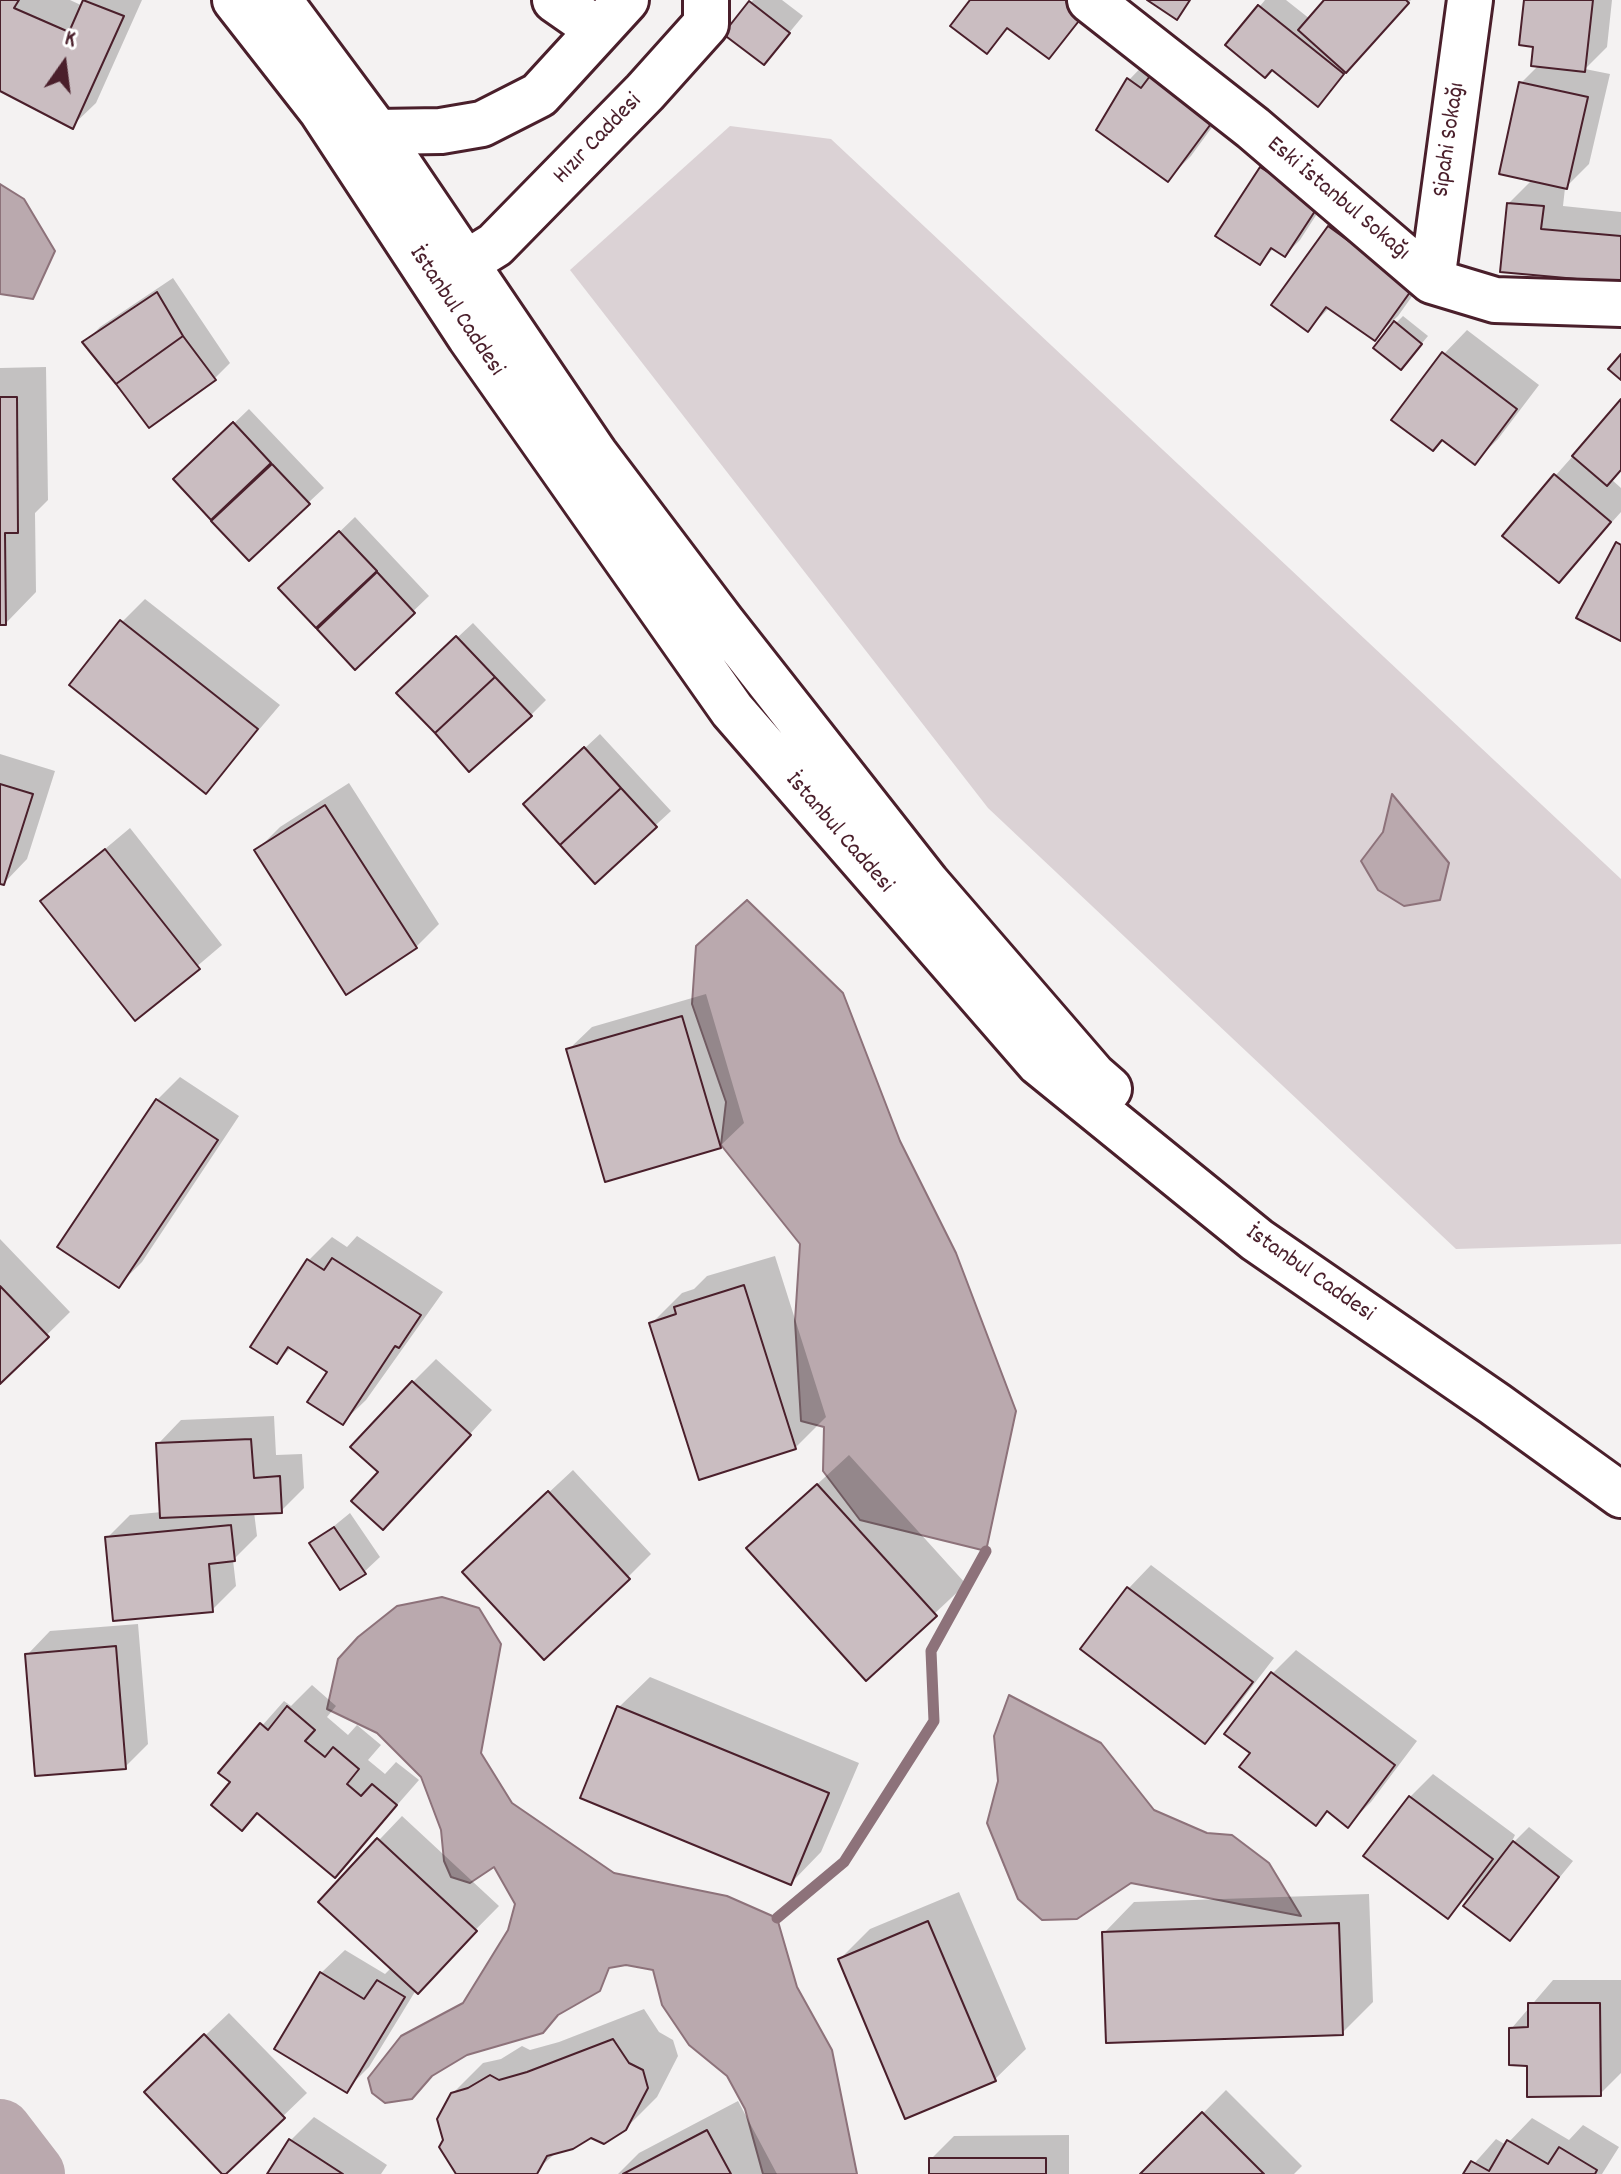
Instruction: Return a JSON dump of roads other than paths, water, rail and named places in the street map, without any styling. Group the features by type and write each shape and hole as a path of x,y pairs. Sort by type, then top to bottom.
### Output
{"main road":[{"name":"İstanbul Caddesi","path":"235,0 451,274"},
{"name":"İstanbul Caddesi","path":"279,0 377,132 451,274 732,710 1047,1047 1257,1240 1621,1495"},
{"path":"377,132 441,131 482,124 539,95 612,15 555,0"},
{"name":"Hızır Caddesi","path":"451,274 495,245 645,92 706,24 706,0"},
{"name":"Eski İstanbul Sokağı","path":"1090,0 1253,128 1432,281 1495,300 1621,304"},
{"name":"Sipahi Sokağı","path":"1432,281 1470,0"},
{"name":"İstanbul Caddesi","path":"1047,1047 1093,1075 1276,1225 1359,1287 1621,1462"}],"waterway":[{"path":"777,1918 844,1862 934,1721 931,1651 986,1551"},
{"path":"0,2131 33,2174"}]}
